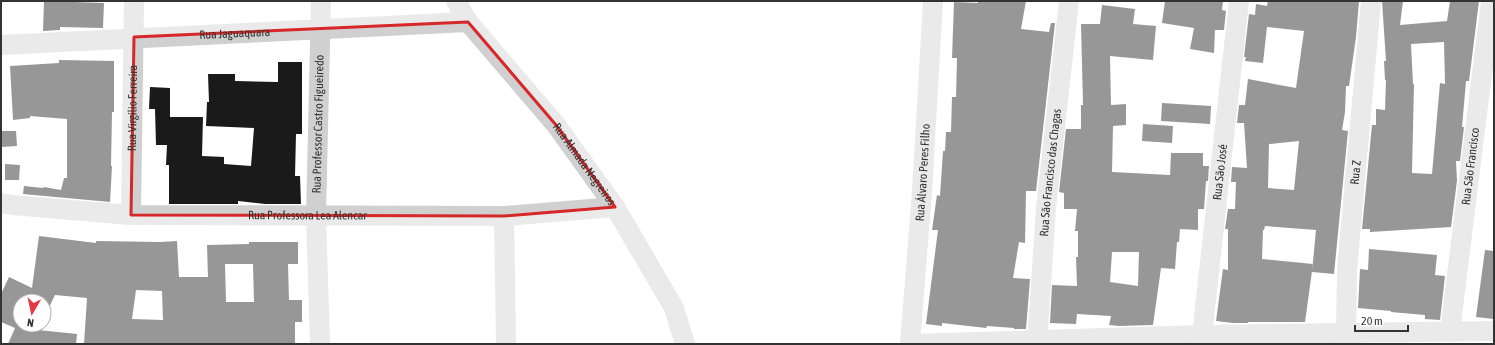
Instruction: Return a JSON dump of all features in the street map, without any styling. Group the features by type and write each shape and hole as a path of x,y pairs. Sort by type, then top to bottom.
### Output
{"street":[{"name":"Rua Virgílio Ferreira","path":"131,215 134,1"},
{"name":"Rua Professor Castro Figueiredo","path":"320,1 321,30 316,215 320,344"},
{"name":"Rua Almada Negreiros","path":"456,1 468,22 556,125 615,207 674,308 686,344"},
{"name":"Rua Álvaro Peres Filho","path":"910,344 922,192 933,1"},
{"name":"Rua São Francisco das Chagas","path":"1037,342 1046,208 1069,1"},
{"name":"Rua São José","path":"1202,340 1240,1"},
{"name":"Rua Z","path":"1347,340 1347,270 1371,1"},
{"name":"Rua São Francisco","path":"1450,331 1491,1"},
{"name":"Rua Jaguaquara","path":"1,45 134,37 321,30 468,22"},
{"name":"Rua Professora Lea Alencar","path":"1,203 131,215 504,216 615,207"},
{"path":"504,216 506,344"},
{"path":"910,344 1202,340 1347,340 1450,331 1494,331"}],"highlighted area":[{"path":"468,22 556,125 615,207 504,216 131,215 134,37"}],"building":[{"path":"44,1 104,3 103,28 60,27 60,30 43,31"},
{"path":"978,1 1026,1 1021,29 1049,32 1051,23 1055,23 1036,191 1026,191 1025,243 1019,242 1013,278 1030,279 1026,329 987,326 986,328 942,323 942,326 926,324 938,230 932,230 937,195 940,196 943,151 945,151 946,132 951,132 952,97 956,97 957,58 952,58 954,2 978,3"},
{"path":"1165,1 1223,1 1222,10 1226,11 1224,30 1215,30 1214,53 1190,49 1194,28 1162,23"},
{"path":"1268,1 1359,1 1356,37 1349,86 1346,86 1345,112 1342,130 1348,131 1334,274 1312,272 1312,270 1305,322 1233,323 1216,321 1223,269 1228,270 1228,229 1225,229 1228,209 1235,209 1236,182 1231,182 1232,167 1247,168 1244,123 1237,123 1239,105 1245,105 1248,79 1296,88 1304,31 1267,27 1263,63 1245,61 1246,57 1244,57 1249,14 1255,15 1256,4 1267,6","holes":["1299,141 1294,190 1268,188 1269,144","1265,226 1316,230 1313,264 1262,259 1263,230"]},
{"path":"1382,1 1403,1 1400,25 1447,21 1450,1 1479,1 1469,81 1466,81 1462,127 1464,127 1460,161 1456,161 1457,181 1451,227 1370,232 1370,229 1362,229 1372,125 1376,125 1376,109 1385,110 1386,80 1384,61 1386,61","holes":["1444,42 1445,84 1440,83 1432,174 1412,173 1414,84 1411,44"]},
{"path":"1102,5 1135,9 1133,24 1156,26 1153,60 1110,56 1111,105 1126,104 1126,125 1113,126 1112,172 1170,175 1171,153 1203,153 1203,166 1209,166 1208,181 1206,181 1204,209 1198,209 1198,230 1180,229 1179,242 1177,242 1175,269 1161,268 1153,325 1109,325 1111,316 1077,314 1076,324 1050,323 1052,285 1077,286 1076,257 1078,257 1078,231 1075,231 1077,209 1064,209 1064,193 1059,192 1066,129 1081,129 1081,105 1083,105 1081,24 1100,24","holes":["1112,252 1139,252 1138,286 1110,282"]},
{"path":"59,60 114,61 114,112 112,112 110,202 23,194 24,186 61,190 64,178 67,178 67,119 30,116 30,118 13,120 10,66 59,63"},
{"path":"278,62 302,62 302,134 296,134 295,176 300,176 301,204 265,204 238,201 238,204 169,204 169,165 166,165 167,145 156,145 155,109 149,109 150,87 170,88 170,117 203,117 202,156 224,157 224,164 251,166 254,128 206,126 207,102 209,102 208,74 235,74 235,81 278,82"},
{"path":"1162,103 1211,106 1210,124 1161,121"},
{"path":"1143,124 1173,126 1172,143 1142,141"},
{"path":"1,131 16,131 17,146 1,147"},
{"path":"5,164 20,165 19,180 5,180"},
{"path":"39,236 96,243 96,241 177,241 179,277 208,277 207,245 249,244 249,242 298,242 298,264 288,264 289,300 302,300 302,322 295,322 295,344 84,344 87,298 55,295 52,301 52,293 12,293 12,327 1,322 1,294 9,277 32,288","holes":["225,264 253,264 254,302 226,302","136,290 162,291 163,320 132,319"]},
{"path":"1369,249 1437,255 1435,275 1445,276 1440,320 1425,319 1425,315 1358,308 1360,269 1368,270"},
{"path":"1485,250 1494,251 1494,319 1476,317"},
{"path":"52,331 77,334 76,344 8,344 13,333 52,333"}]}
